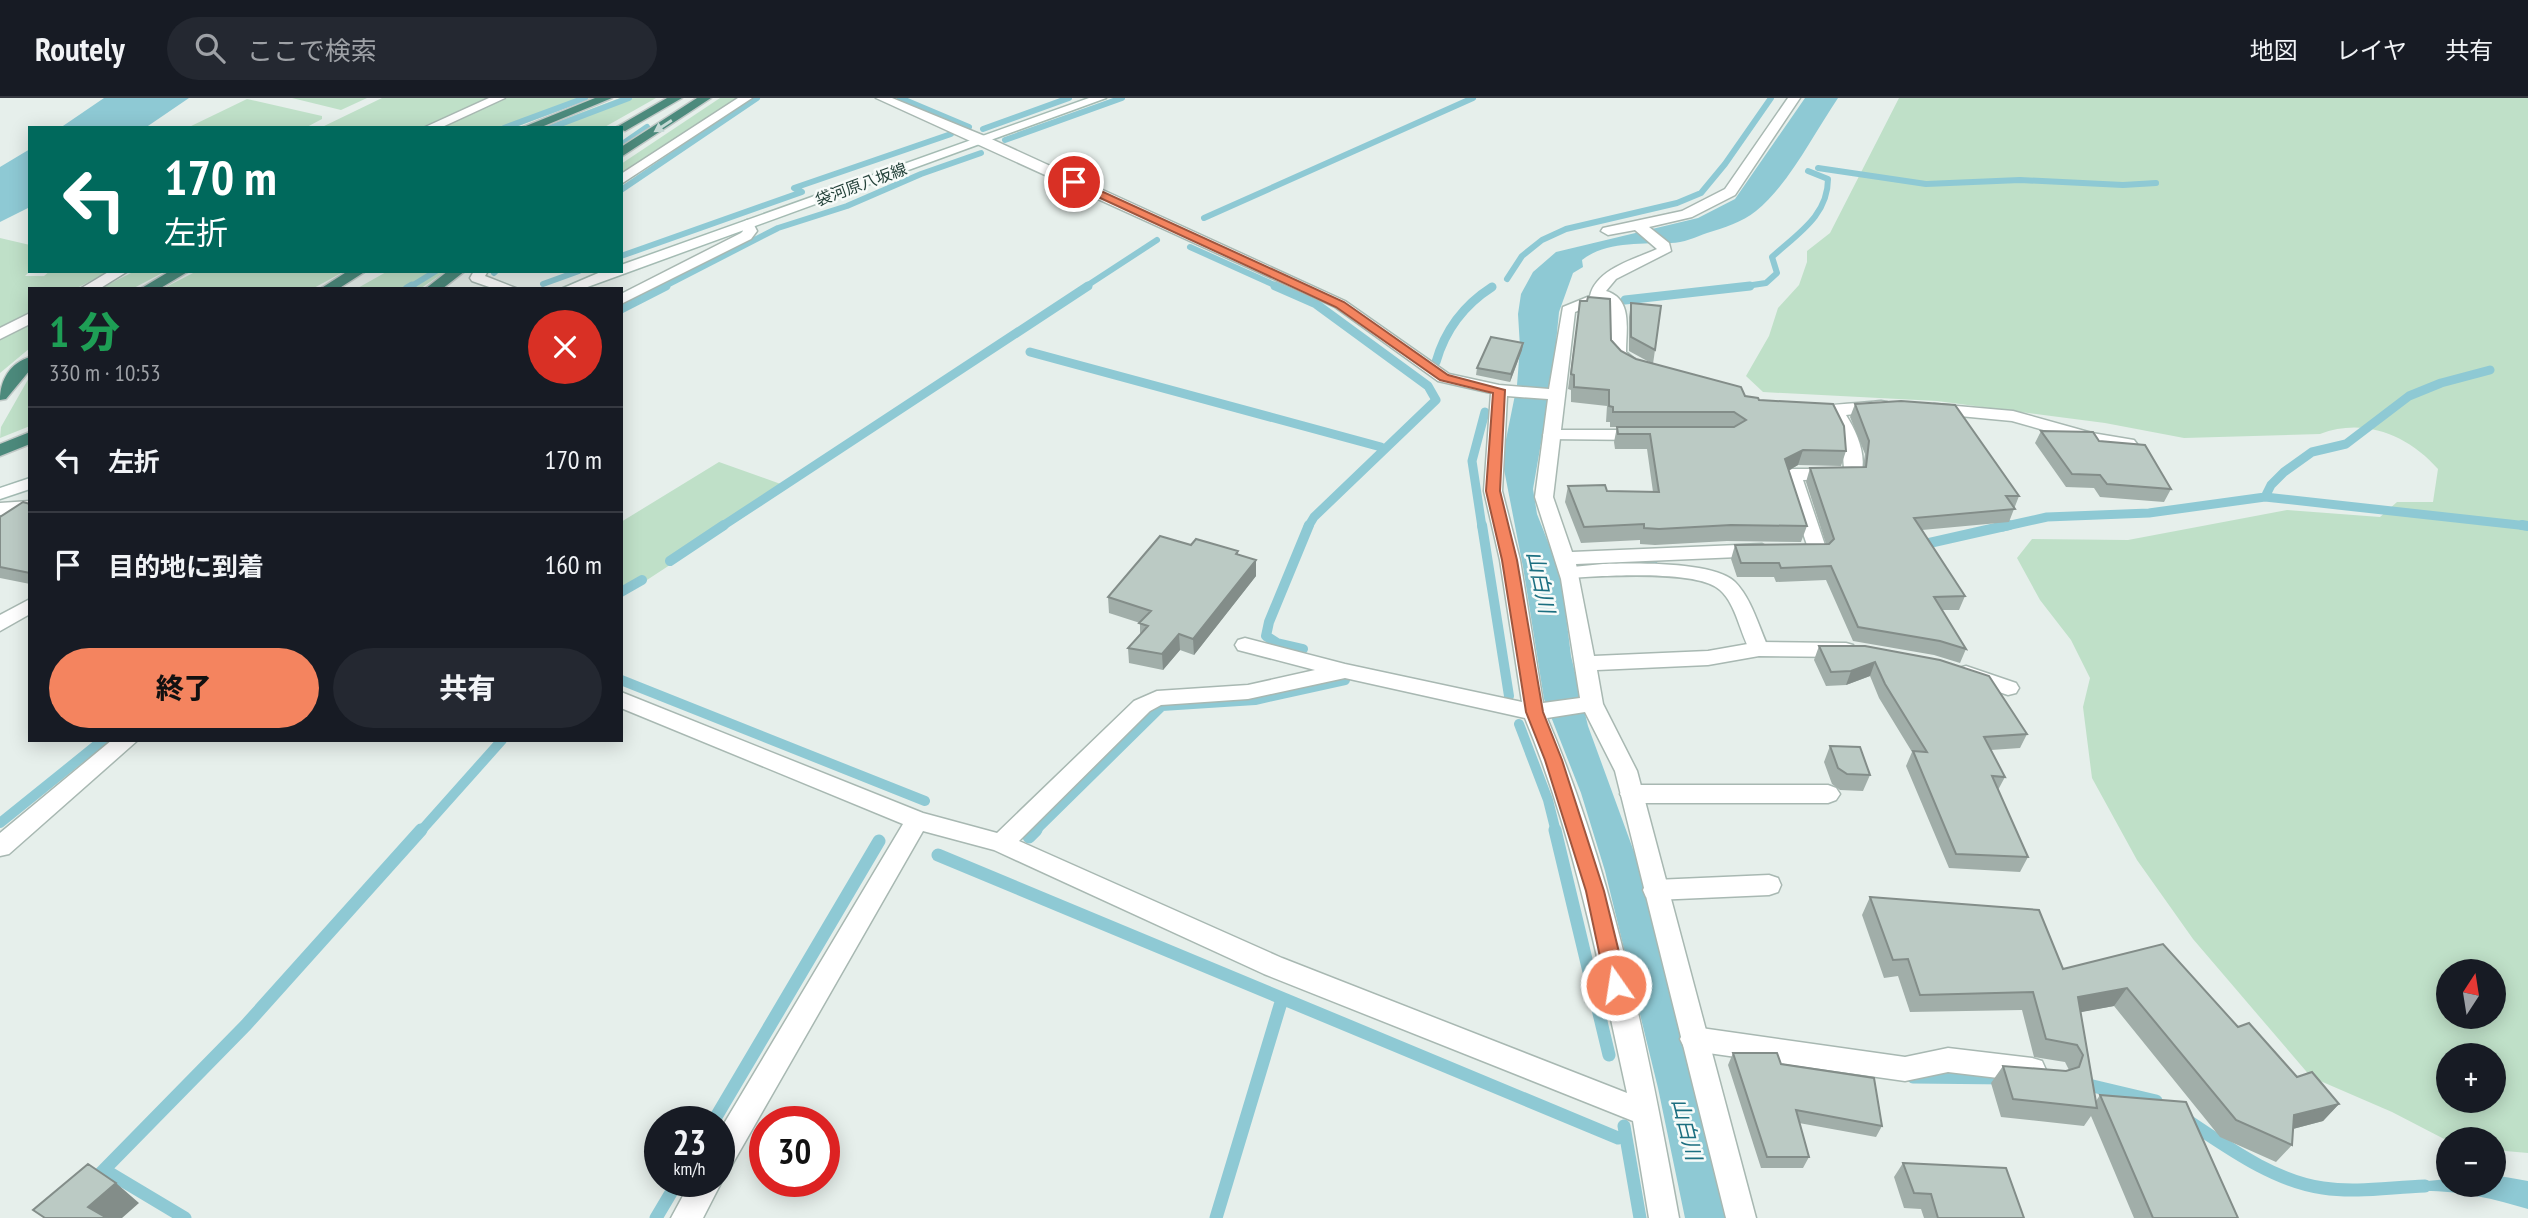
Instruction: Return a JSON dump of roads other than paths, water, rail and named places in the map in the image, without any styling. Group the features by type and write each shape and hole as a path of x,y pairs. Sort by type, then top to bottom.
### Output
{"highway":[{"path":"532,126 606,98"},
{"path":"623,127 676,98"},
{"path":"623,152 705,98"},
{"path":"151,287 178,273"},
{"path":"331,287 355,273"},
{"path":"435,287 455,273"},
{"path":"0,396 16,373 28,364"}],"street":[{"path":"434,126 499,98"},
{"path":"623,179 746,98"},
{"path":"882,98 983,140 1340,304 1444,378 1499,390 1557,395"},
{"name":"袋河原八坂線","path":"623,269 1100,98"},
{"path":"1608,231 1686,214 1730,192 1794,98"},
{"path":"623,299 746,236 750,231 747,224"},
{"path":"1637,225 1664,246 1664,251 1654,258 1611,275 1594,302 1577,304 1567,310 1544,496 1567,565 1592,704 1626,771 1741,1218"},
{"path":"91,287 117,273"},
{"path":"480,273 477,278 505,287"},
{"name":"袋河原八坂線","path":"573,287 611,273"},
{"path":"1599,293 1611,297 1618,305 1618,353 1625,361 1651,372"},
{"path":"0,334 28,319"},
{"path":"1499,390 1493,491 1510,560 1534,712 1553,760 1595,891 1646,1113 1664,1218"},
{"path":"1792,410 1834,411 1896,406"},
{"path":"1920,407 2013,416 2069,433 2128,444"},
{"path":"1567,565 1727,550 1817,551 1792,476 1798,473 1853,474 1850,441 1841,419 1834,411"},
{"path":"1552,435 1661,435"},
{"path":"0,494 28,484"},
{"path":"0,509 28,507"},
{"path":"1567,565 1689,571 1712,576 1727,584 1759,649"},
{"path":"0,624 28,607"},
{"path":"1245,645 1345,671 1534,712 1592,704"},
{"path":"1586,663 1708,658 1759,649 1864,652"},
{"path":"1950,668 2008,688"},
{"path":"1001,843 1142,706 1157,698 1248,692 1345,671"},
{"path":"623,700 917,820 1001,843 1273,966 1646,1113"},
{"path":"0,847 125,742"},
{"path":"1632,794 1828,794"},
{"path":"735,1133 917,820"},
{"path":"1655,890 1769,885"},
{"path":"1694,1039 1905,1069 1948,1060 2054,1074"},
{"path":"686,1218 698,1197"}],"water":[{"path":"104,98 189,98 148,126 63,126"},
{"name":"山白川","path":"1805,98 1838,98 1790,174 1756,211 1733,224 1685,241 1602,249 1582,260 1583,267 1573,273 1559,312 1553,374 1533,489 1537,514 1561,575 1571,656 1588,726 1637,860 1727,1218 1685,1218 1658,1088 1605,871 1581,793 1544,699 1502,459 1517,385 1520,347 1518,314 1521,294 1533,272 1556,252 1698,218 1735,199"},
{"path":"28,150 28,208 0,222 0,167"},
{"path":"2506,1177 2528,1181 2528,1209 2481,1197 2506,1197"},
{"path":"2436,1180 2436,1191 2414,1191 2407,1183"}],"waterway":[{"path":"509,126 585,98"},
{"path":"555,126 629,98"},
{"path":"623,189 757,98"},
{"path":"900,98 969,127"},
{"path":"983,129 1069,98"},
{"path":"1005,140 1122,98"},
{"path":"1204,218 1473,98"},
{"path":"1507,279 1522,256 1542,240 1566,229 1677,203 1701,193 1725,164 1771,98"},
{"path":"623,144 647,127"},
{"path":"623,255 802,192 794,188 951,134"},
{"path":"663,287 778,228 847,206 921,174 981,153"},
{"path":"1818,168 1926,184 2020,180 2123,185 2156,183"},
{"path":"1739,287 1766,283 1777,273 1772,257 1801,232 1823,204 1828,179 1808,171"},
{"path":"1085,287 1157,240"},
{"path":"1190,247 1279,287"},
{"path":"410,287 433,273"},
{"path":"543,284 573,273"},
{"path":"623,308 666,286"},
{"path":"721,527 1088,286"},
{"path":"1275,286 1316,304 1428,386 1436,400 1314,517 1309,526"},
{"path":"1625,300 1750,286"},
{"path":"1436,362 1457,319 1492,287"},
{"path":"1030,352 1381,447"},
{"path":"2265,497 2271,485 2284,472 2312,452 2346,444 2409,396 2441,383 2490,370"},
{"path":"1482,527 1472,461 1485,412"},
{"path":"2002,527 2047,517 2149,513 2265,497"},
{"path":"2265,497 2528,526 2522,525"},
{"path":"1482,525 1509,696"},
{"path":"1916,546 2009,525"},
{"path":"1303,649 1277,643 1266,636 1269,622 1309,526"},
{"path":"670,561 721,527"},
{"path":"1593,564 1653,560"},
{"path":"623,591 642,580"},
{"path":"1034,832 1162,706 1255,700 1345,680"},
{"path":"623,681 925,801"},
{"path":"1519,724 1548,800 1556,832"},
{"path":"0,823 101,742"},
{"path":"420,832 500,742"},
{"path":"91,1183 246,1025 421,830"},
{"path":"1555,830 1609,1055"},
{"path":"1029,837 1034,832"},
{"path":"722,1106 879,841"},
{"path":"938,855 1618,1138"},
{"path":"1216,1218 1282,999"},
{"path":"1913,1077 2008,1078"},
{"path":"2080,1083 2156,1101"},
{"path":"2185,1119 2251,1161 2304,1184 2348,1190 2425,1186"},
{"path":"1624,1126 1640,1218"},
{"path":"108,1172 185,1218"},
{"path":"656,1218 668,1197"}]}
